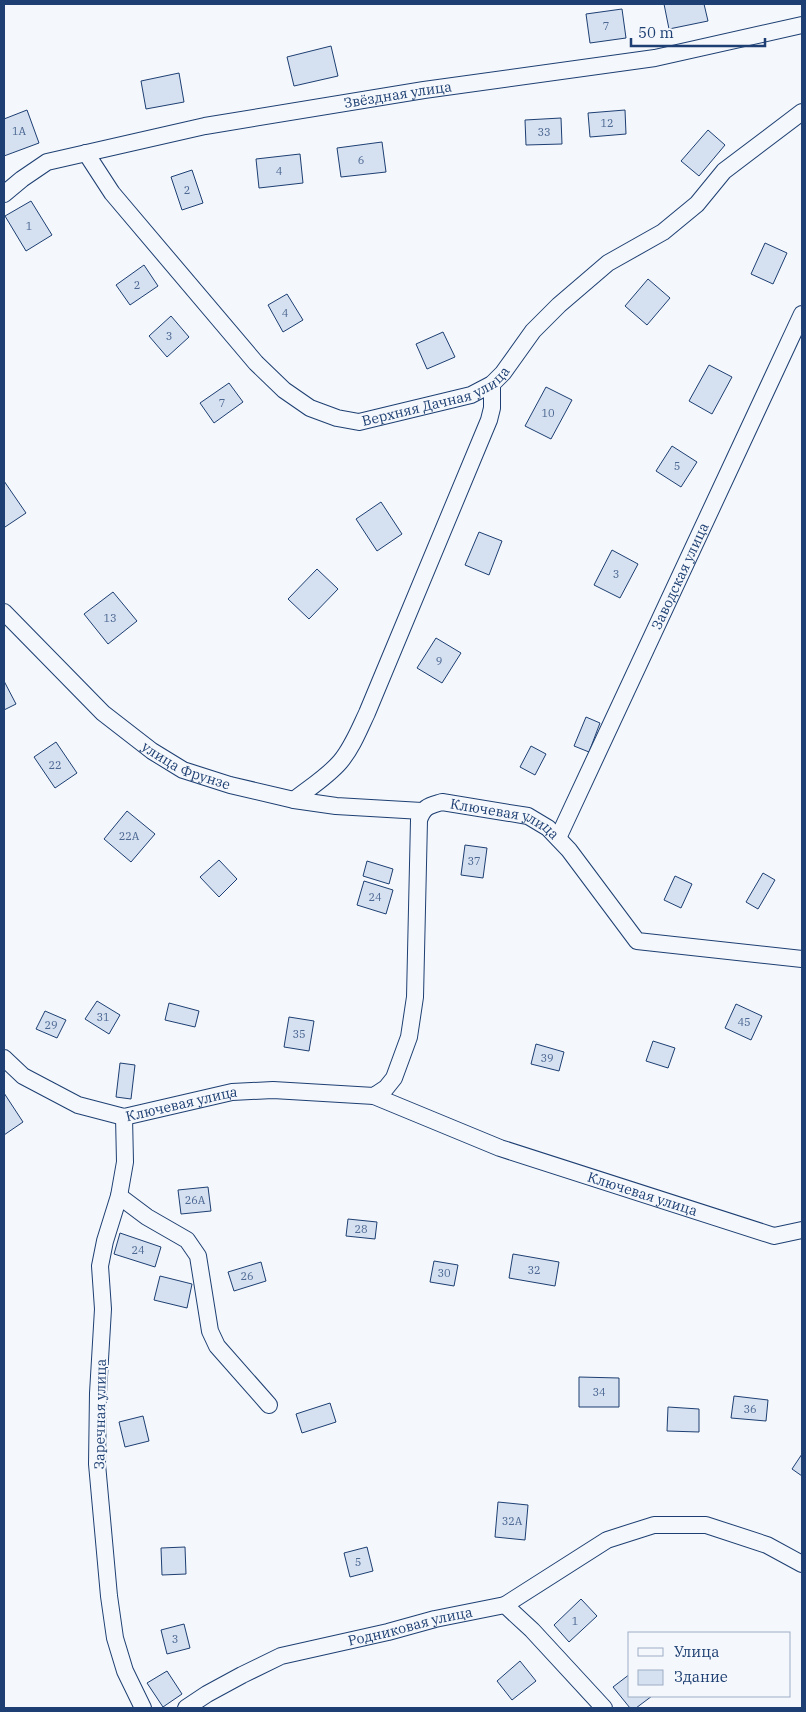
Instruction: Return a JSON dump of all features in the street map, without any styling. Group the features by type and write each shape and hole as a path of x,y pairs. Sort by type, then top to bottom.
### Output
{"street":[{"name":"Звёздная улица","path":"4,194 22,178 47,162 215,124 424,90 655,58 802,25"},
{"name":"Верхняя Дачная улица","path":"86,153 112,193 256,363 284,390 310,408 338,418 359,422 471,394 492,384 503,373 533,331 559,305 608,263 664,232 697,204 724,171 802,112"},
{"name":"Заводская улица","path":"558,838 802,314"},
{"path":"294,800 341,761 352,745 489,420 492,408 492,384"},
{"name":"улица Фрунзе","path":"4,612 103,713 152,751 183,770 230,785 294,800 336,806 422,811"},
{"name":"Ключевая улица","path":"422,811 430,805 442,802 528,816 548,828 569,850 637,941 802,960"},
{"path":"374,1096 386,1088 394,1078 409,1037 415,997 419,820 422,811"},
{"name":"Ключевая улица","path":"4,1058 23,1076 78,1105 124,1117 232,1092 273,1090 374,1096 500,1148 774,1236 802,1230"},
{"name":"Заречная улица","path":"124,1117 125,1162 119,1196 105,1241 100,1266 104,1309 98,1393 97,1464 109,1596 115,1638 125,1671 143,1708"},
{"path":"119,1196 148,1217 187,1240 198,1256 210,1332 218,1346 269,1405"},
{"path":"604,1708 532,1630 505,1605 606,1540 654,1525 706,1525 767,1545 802,1564"},
{"name":"Родниковая улица","path":"186,1708 242,1674 281,1656 388,1632 434,1619 505,1605"}],"building":[{"path":"664,4 704,4 708,21 669,29"},
{"path":"622,9 626,38 590,43 586,14"},
{"path":"331,46 338,76 294,86 287,57"},
{"path":"179,73 184,102 146,109 141,81"},
{"path":"27,110 39,143 4,156 4,119"},
{"path":"625,110 626,134 590,137 588,113"},
{"path":"561,118 562,144 526,145 525,120"},
{"path":"708,130 725,145 699,176 681,161"},
{"path":"382,142 386,172 341,177 337,148"},
{"path":"300,154 303,183 259,188 256,159"},
{"path":"192,170 203,203 182,210 171,177"},
{"path":"31,201 52,235 26,251 5,216"},
{"path":"765,243 787,253 773,284 751,274"},
{"path":"144,265 158,286 130,305 116,285"},
{"path":"648,279 670,298 647,325 625,306"},
{"path":"287,294 303,320 283,332 268,305"},
{"path":"171,316 189,337 167,357 149,336"},
{"path":"443,332 455,357 427,369 416,344"},
{"path":"709,365 732,377 712,414 689,401"},
{"path":"229,383 243,402 214,423 200,403"},
{"path":"546,387 572,400 551,439 525,426"},
{"path":"672,446 697,462 681,487 656,471"},
{"path":"4,481 26,513 5,527 4,525"},
{"path":"381,502 402,534 377,551 356,519"},
{"path":"479,532 502,541 489,575 465,565"},
{"path":"612,550 638,564 620,598 594,585"},
{"path":"317,569 338,589 309,619 288,599"},
{"path":"113,592 137,621 108,644 84,614"},
{"path":"436,638 461,653 442,683 417,668"},
{"path":"4,681 16,704 4,710"},
{"path":"586,717 600,723 589,752 574,746"},
{"path":"56,742 77,773 55,788 34,757"},
{"path":"531,746 546,754 535,775 520,767"},
{"path":"127,811 155,834 131,862 104,839"},
{"path":"465,845 487,848 483,878 461,875"},
{"path":"219,860 237,879 219,897 200,877"},
{"path":"367,861 393,869 389,884 363,876"},
{"path":"763,873 775,880 758,909 746,902"},
{"path":"675,876 692,884 681,908 664,900"},
{"path":"364,881 393,890 386,914 357,905"},
{"path":"97,1001 120,1015 109,1034 85,1019"},
{"path":"169,1003 199,1011 195,1027 165,1020"},
{"path":"736,1004 762,1016 751,1040 725,1028"},
{"path":"45,1011 66,1020 57,1038 36,1029"},
{"path":"289,1017 314,1021 309,1051 284,1047"},
{"path":"653,1041 675,1048 668,1068 646,1061"},
{"path":"536,1044 564,1052 559,1071 531,1064"},
{"path":"120,1063 135,1065 131,1099 116,1097"},
{"path":"4,1093 23,1122 4,1135"},
{"path":"208,1187 211,1211 181,1214 178,1190"},
{"path":"348,1219 377,1222 375,1239 346,1236"},
{"path":"120,1233 161,1247 155,1267 114,1254"},
{"path":"513,1254 559,1262 555,1286 509,1278"},
{"path":"434,1261 458,1265 454,1286 430,1282"},
{"path":"261,1262 266,1281 234,1291 228,1272"},
{"path":"160,1276 192,1284 187,1308 154,1300"},
{"path":"579,1377 619,1378 619,1407 579,1407"},
{"path":"734,1396 768,1400 766,1421 731,1418"},
{"path":"330,1403 336,1422 302,1433 296,1414"},
{"path":"668,1407 699,1409 699,1432 667,1431"},
{"path":"143,1416 149,1441 125,1447 119,1422"},
{"path":"802,1454 802,1476 792,1469"},
{"path":"498,1502 528,1505 525,1540 495,1537"},
{"path":"185,1547 186,1574 162,1575 161,1548"},
{"path":"367,1547 373,1571 350,1577 344,1553"},
{"path":"581,1599 597,1616 569,1642 554,1625"},
{"path":"184,1624 190,1648 167,1654 161,1630"},
{"path":"520,1661 536,1681 512,1700 497,1681"},
{"path":"167,1671 182,1694 163,1707 147,1683"},
{"path":"628,1676 628,1697 651,1697 636,1708 630,1708 613,1687"}]}
